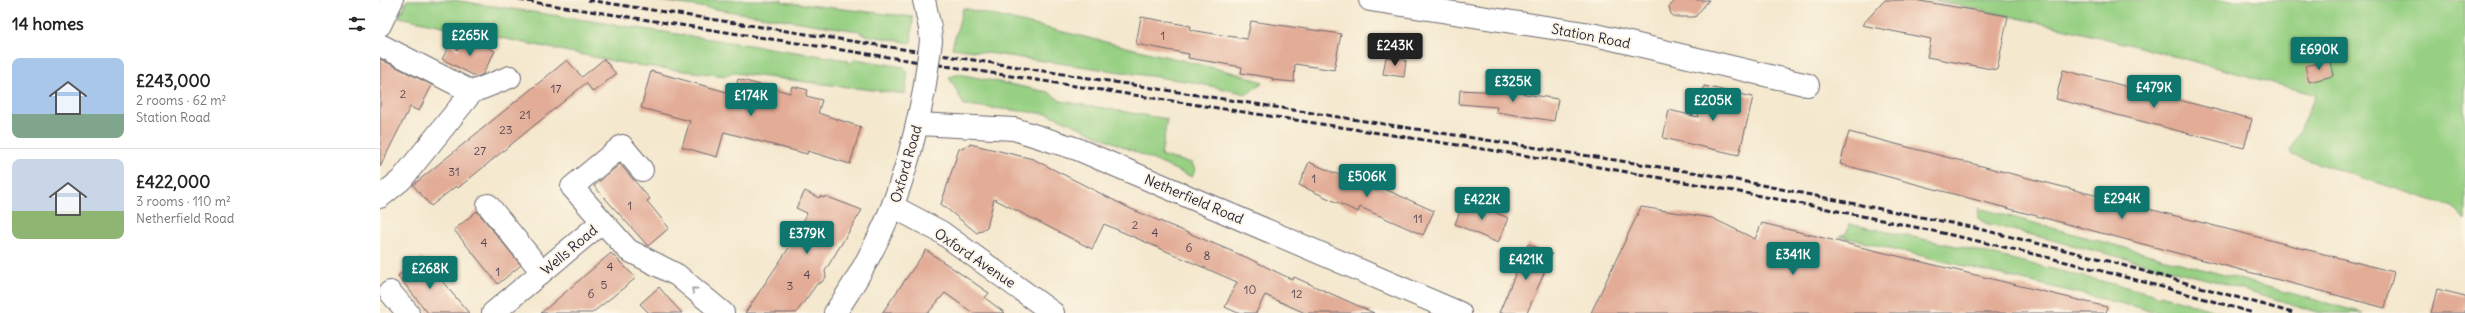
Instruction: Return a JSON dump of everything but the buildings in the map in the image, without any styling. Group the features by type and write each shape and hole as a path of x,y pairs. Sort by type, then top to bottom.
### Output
{"street":[{"name":"Station Road","path":"1370,0 1591,34 1808,85"},
{"name":"Oxford Road","path":"835,313 859,277 894,207 918,124 931,42 931,9"},
{"path":"380,45 472,92"},
{"path":"380,197 401,180 472,92 510,77"},
{"name":"Netherfield Road","path":"918,124 1014,129 1077,149 1448,310"},
{"path":"602,222 572,187 622,146 642,170"},
{"path":"488,205 542,272"},
{"name":"Oxford Avenue","path":"894,207 941,232 1053,313"},
{"name":"Wells Road","path":"493,313 602,222 628,250 650,263 677,275 723,313"},
{"path":"390,292 408,313"}],"green space":[{"path":"407,0 453,0 848,60 848,63 851,63 855,59 904,67 908,71 905,94 734,73 726,76 628,64 399,17"},
{"path":"655,0 782,0 782,2 913,17 911,43 861,34 861,31"},
{"path":"1931,0 2465,0 2465,220 2453,207 2292,155 2290,150 2316,95 2172,56 2029,20"},
{"path":"963,8 1235,73 1263,82 1247,94 1192,82 952,48"},
{"path":"959,74 1048,92 1061,101 1167,119 1161,156 1192,163 1195,170 1192,177 1049,114 964,105 949,77"},
{"path":"1979,208 2363,313 2321,313 2226,284 1985,223 1978,217"},
{"path":"1849,224 1966,248 2154,294 2153,296 2159,297 2160,295 2222,313 2161,313 1839,236 1847,233"}],"railway":[{"path":"519,0 1580,164 1750,194 1835,210 2003,247 2087,267 2253,313"},
{"path":"588,0 1711,175 1971,227 2097,258 2293,313"}]}
